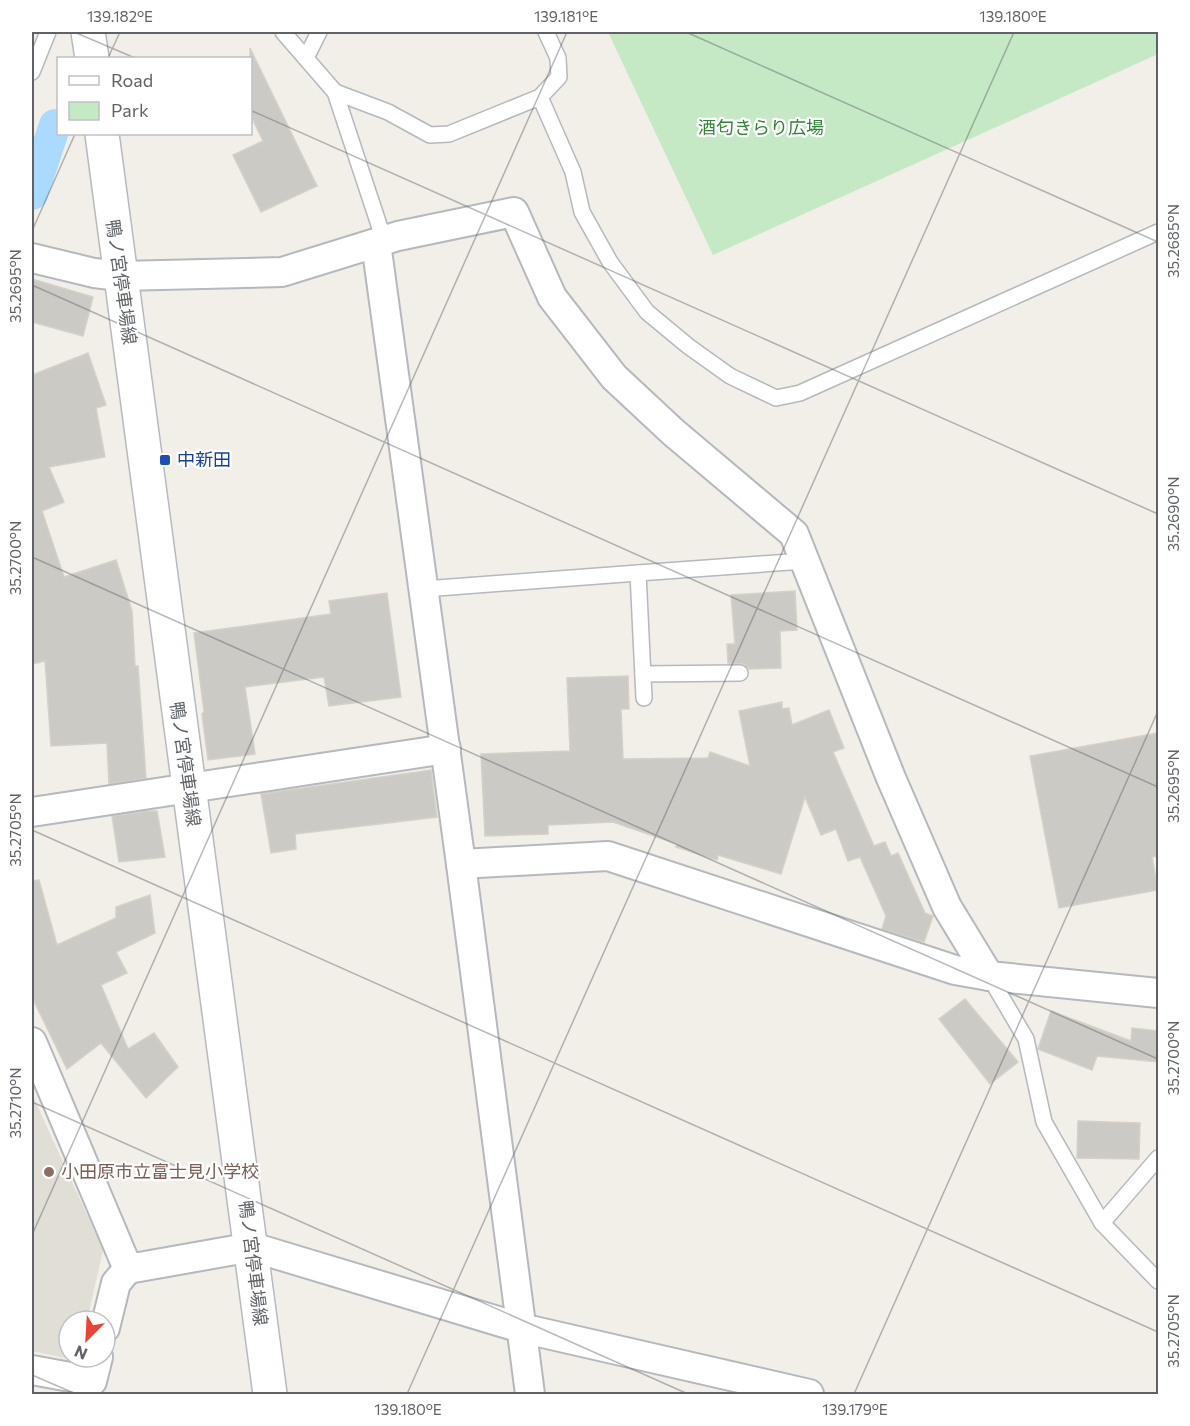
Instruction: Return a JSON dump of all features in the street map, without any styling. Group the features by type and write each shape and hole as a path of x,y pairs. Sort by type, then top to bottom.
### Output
{"main road":[{"path":"88,32 92,57"},
{"name":"鴨ノ宮停車場線","path":"102,135 270,1395"}],"street":[{"path":"32,258 93,273 120,276 282,272 380,241 514,212 552,297 614,377 690,446 794,534 891,778 947,907 989,976"},
{"path":"380,241 530,1395"},
{"path":"32,812 446,749"},
{"path":"461,864 608,856 955,970 989,976 1158,993"},
{"path":"32,1042 128,1269"},
{"path":"110,1309 116,1284 128,1269 252,1247 521,1328 809,1395"},
{"path":"32,1370 92,1382 95,1369"}],"lane":[{"path":"32,72 48,32"},
{"path":"283,32 335,92 380,241"},
{"path":"306,58 319,32"},
{"path":"335,92 388,112 430,135 449,134 540,98 559,77 558,58 546,32"},
{"path":"540,98 573,172 582,212 610,262 647,312 688,346 730,376 776,398 800,393 1158,232"},
{"path":"424,589 804,561"},
{"path":"638,573 644,698"},
{"path":"643,674 740,673"},
{"path":"989,976 1026,1039 1044,1122 1102,1223 1158,1281"},
{"path":"1102,1223 1158,1158"}],"shaded area":[{"name":"小田原市立富士見小学校","path":"32,1094 103,1250 90,1309 57,1309 57,1356 32,1351"}],"green space":[{"name":"酒匂きらり広場","path":"608,32 1158,32 1158,54 713,255"}],"building":[{"path":"250,48 317,186 261,212 233,155 263,141 252,118 252,57 250,57"},
{"path":"32,279 93,297 83,336 32,322"},
{"path":"88,353 106,405 96,408 105,457 49,467 64,502 42,511 64,577 116,560 132,611 146,778 109,784 107,743 51,746 45,661 32,664 32,375"},
{"path":"795,591 797,630 780,631 781,668 749,669 744,664 728,663 727,644 735,644 731,595"},
{"path":"387,593 401,697 329,706 324,677 245,687 255,754 208,760 194,633 331,614 329,601"},
{"path":"628,676 629,709 621,709 623,759 708,758 710,752 750,766 739,711 782,702 782,709 789,708 792,725 829,710 844,748 833,752 874,846 885,842 891,856 898,853 925,913 933,916 924,942 882,929 886,916 860,857 848,861 836,829 821,835 805,797 781,874 718,855 717,860 676,847 677,844 613,822 548,825 548,834 485,836 481,754 570,751 567,678"},
{"path":"1158,733 1158,856 1152,857 1158,890 1059,908 1030,756"},
{"path":"431,770 437,817 295,834 296,849 271,853 261,794"},
{"path":"157,811 165,857 119,862 112,816"},
{"path":"39,880 57,945 116,918 116,907 150,895 155,933 116,952 127,973 101,985 128,1049 154,1033 178,1067 146,1098 101,1043 67,1069 32,997 32,881"},
{"path":"965,999 1018,1062 990,1084 939,1019"},
{"path":"1051,1011 1131,1041 1132,1028 1158,1031 1158,1062 1097,1056 1092,1070 1038,1049"},
{"path":"1078,1121 1140,1123 1139,1159 1077,1158"}],"waterway":[{"path":"32,194 55,125"}],"place":[{"name":"中新田","path":"165,460"},
{"name":"小田原市立富士見小学校","path":"49,1172"}]}
